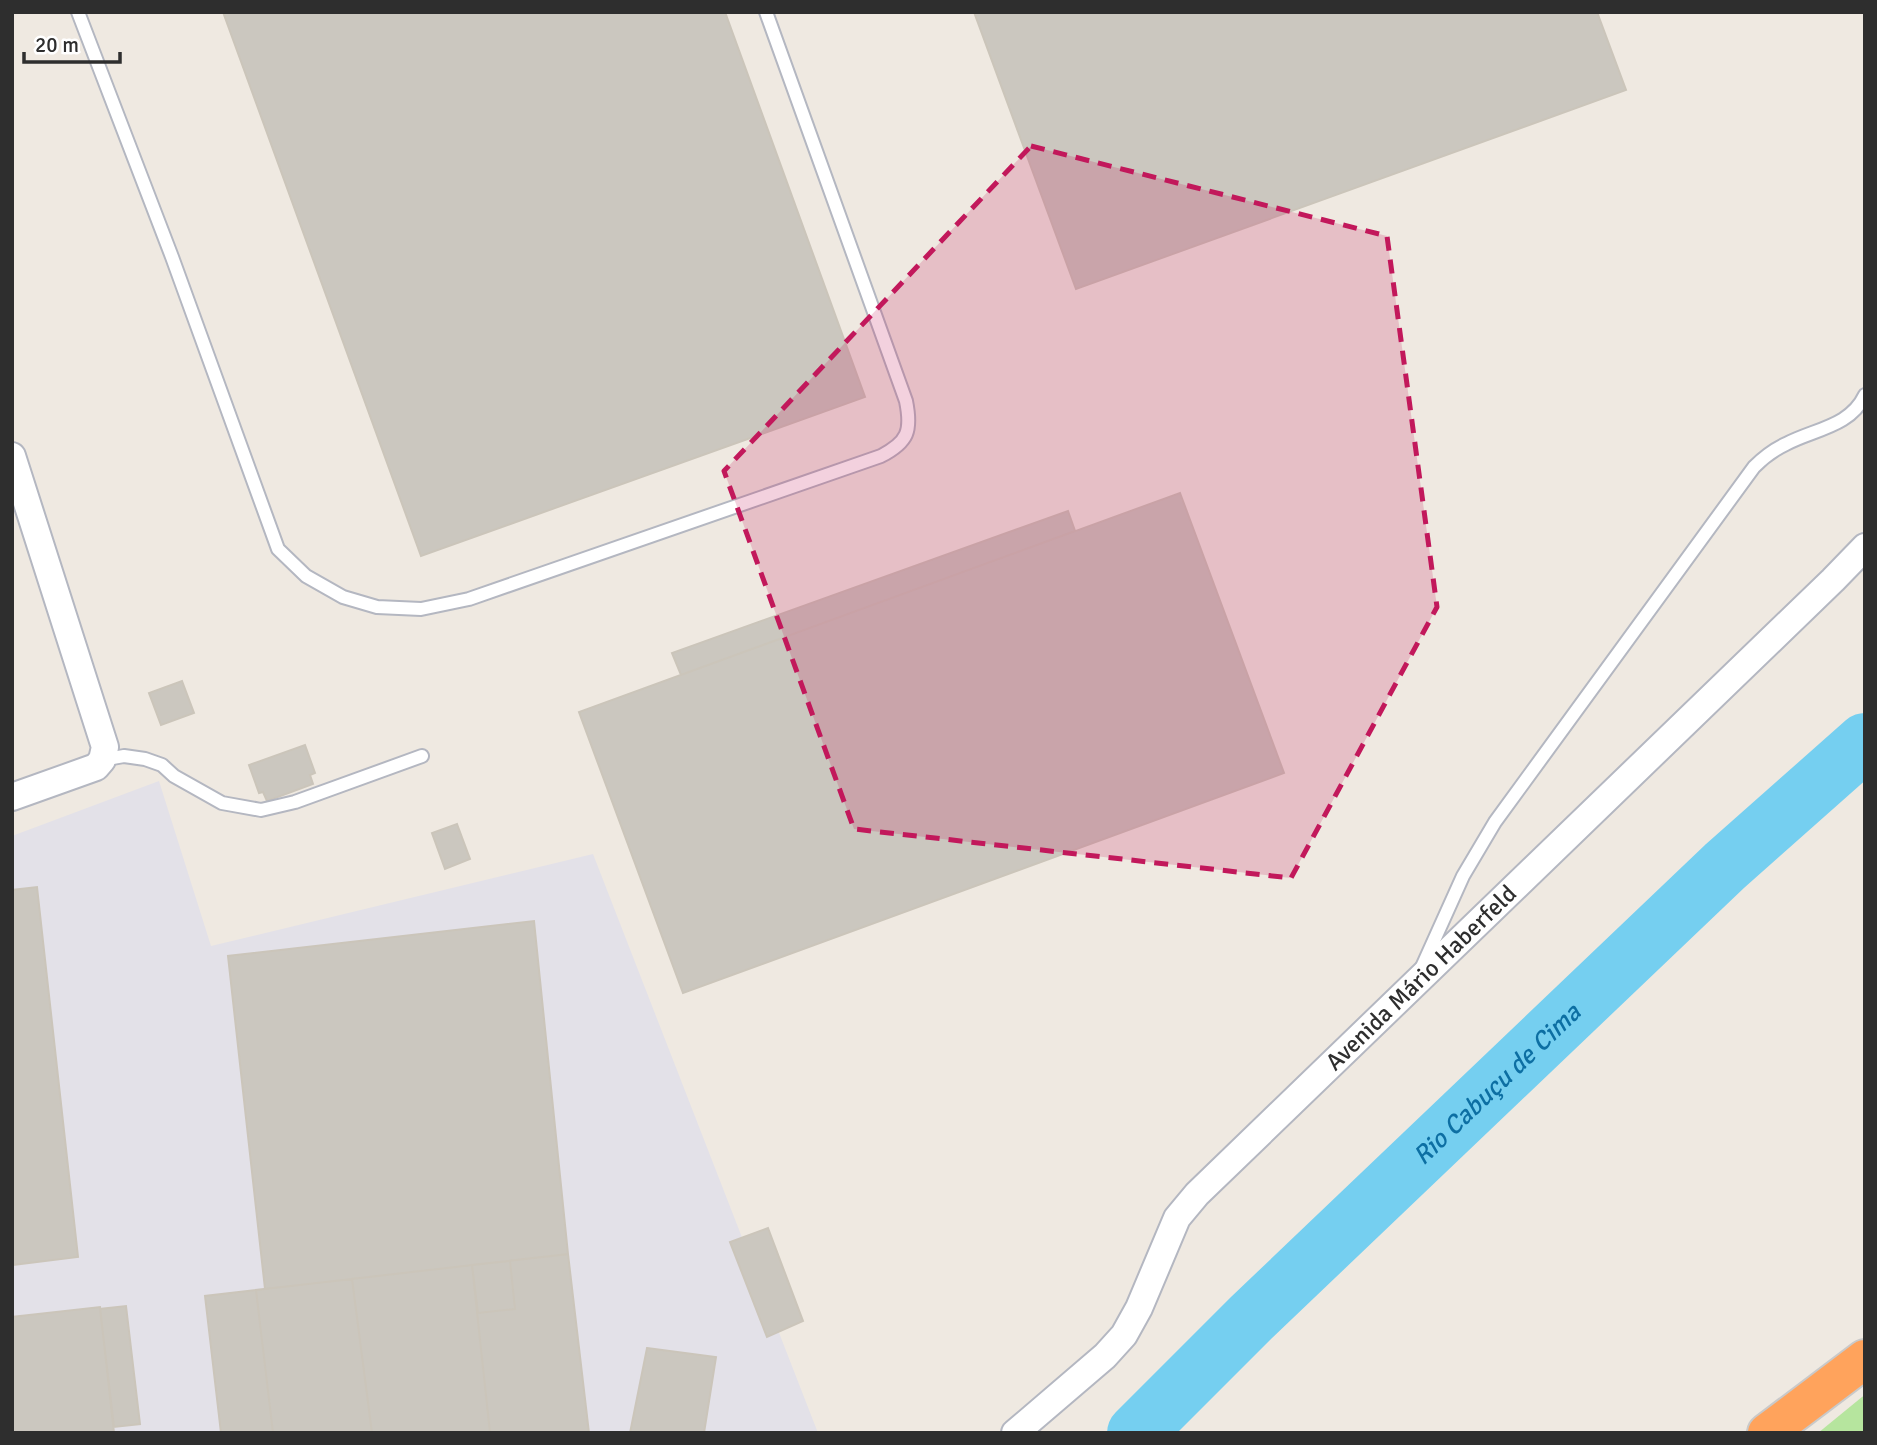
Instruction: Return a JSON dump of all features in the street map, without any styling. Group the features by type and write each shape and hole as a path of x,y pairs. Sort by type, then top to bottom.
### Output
{"highway":[{"path":"1767,1433 1865,1359"}],"street":[{"path":"12,456 105,747 102,760 96,767 12,797"},
{"name":"Avenida Mário Haberfeld","path":"1015,1433 1105,1356 1124,1335 1139,1308 1177,1218 1197,1195 1865,547"}],"lane":[{"path":"79,12 278,549 306,576 343,597 377,607 421,609 469,599 881,456 897,448 906,435 910,421 906,401 766,12"},
{"path":"1415,983 1462,876 1495,822 1754,467 1768,454 1786,444 1846,420 1865,395"},
{"path":"102,760 124,757 162,765 174,776 222,803 261,810 295,802 422,756"}],"highlighted area":[{"path":"1031,146 1387,236 1437,607 1291,878 854,829 724,471"}],"shaded area":[{"path":"159,781 211,946 593,854 818,1433 12,1433 12,836"}],"green space":[{"path":"1865,1395 1865,1433 1818,1433 1862,1397"}],"building":[{"path":"223,12 725,12 865,397 421,556"},
{"path":"974,12 1597,12 1626,90 1076,289"},
{"path":"1180,493 1284,773 683,993 579,712"},
{"path":"1068,511 1075,531 681,675 672,653"},
{"path":"182,681 194,713 161,725 149,693"},
{"path":"305,745 315,773 310,775 313,784 267,801 263,792 259,793 249,765"},
{"path":"457,824 470,859 445,869 432,833"},
{"path":"37,887 78,1257 12,1265 12,890"},
{"path":"534,921 568,1254 265,1289 228,956"},
{"path":"768,1228 803,1321 767,1337 730,1242"},
{"path":"568,1254 589,1433 490,1433 472,1265"},
{"path":"510,1261 515,1309 478,1313 472,1265"},
{"path":"472,1265 490,1433 372,1433 352,1279"},
{"path":"352,1279 372,1433 273,1433 256,1290"},
{"path":"256,1290 273,1433 221,1433 205,1296"},
{"path":"126,1306 140,1424 114,1427 100,1309"},
{"path":"100,1307 114,1433 12,1433 12,1317"},
{"path":"647,1348 716,1357 704,1433 630,1433"}],"waterway":[{"name":"Rio Cabuçu de Cima","path":"1136,1433 1251,1318 1725,866 1865,742"}]}
